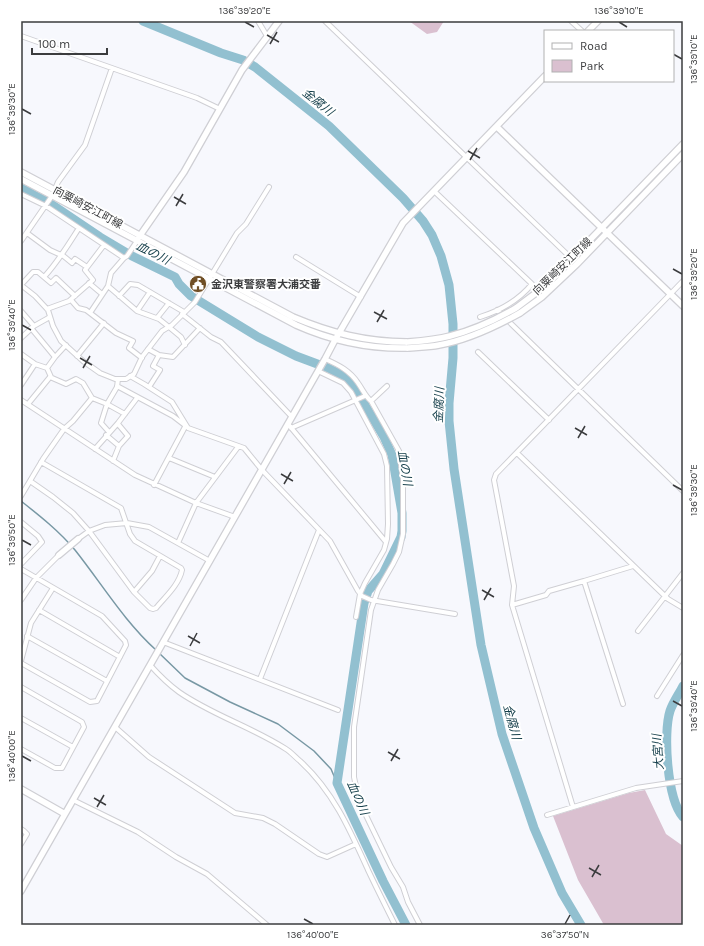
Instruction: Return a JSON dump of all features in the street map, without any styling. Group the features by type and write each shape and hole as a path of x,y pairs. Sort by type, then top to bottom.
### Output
{"street":[{"path":"258,21 267,36"},
{"path":"90,313 108,286 111,273 127,256 184,172 242,70 279,21"},
{"path":"325,21 572,259"},
{"path":"571,21 581,30"},
{"path":"589,30 598,21"},
{"path":"21,36 197,98 220,108"},
{"path":"21,241 53,194 58,182 85,145 112,68"},
{"path":"21,891 262,470 290,426 292,417 338,334 403,223 544,77"},
{"path":"497,127 683,306"},
{"name":"向粟崎安江町線","path":"21,179 213,273 293,317 338,334 408,345 449,337 469,330 516,308 540,290 572,259 683,144"},
{"name":"向粟崎安江町線","path":"139,238 209,279 316,334 335,340 374,347 440,345 460,340 492,328 520,313 552,288 683,154"},
{"name":"向粟崎安江町線","path":"21,172 53,194"},
{"path":"75,296 56,278 51,283 38,272 33,272 21,285 35,296 47,309 61,341 77,356 100,373 115,379 126,379 134,374 142,358 162,331 197,299 237,233 246,224 269,187"},
{"path":"434,190 532,284 527,290 509,304 480,317"},
{"path":"21,194 46,205 104,245 127,256"},
{"path":"44,277 58,261 79,228"},
{"path":"27,233 50,250 61,255 72,263 75,259 86,267"},
{"path":"47,309 71,300 93,280 84,270 104,245"},
{"path":"296,257 360,297"},
{"path":"574,807 512,605 514,586 494,480 496,474 683,281"},
{"path":"89,283 102,294"},
{"path":"119,296 130,284 138,285 169,303 200,328 221,342 292,417"},
{"path":"108,286 138,311 157,318 169,326 181,337 185,345"},
{"path":"138,311 150,292"},
{"path":"71,300 78,308 86,310 116,333 133,341 129,348 142,358"},
{"path":"157,318 169,303"},
{"path":"497,310 683,491"},
{"path":"21,311 55,357"},
{"path":"21,338 33,327 50,317"},
{"path":"77,356 104,323"},
{"path":"148,349 159,355 173,357 200,328"},
{"path":"47,368 66,345"},
{"path":"478,352 549,420"},
{"path":"21,354 35,364 47,368 51,377 66,384 76,379 83,384 92,398 125,414"},
{"path":"149,387 160,370 153,366 159,355"},
{"path":"325,359 339,365 349,372 358,383 365,396 371,401 399,451 403,479 402,534 399,552 394,564 372,600 354,727 354,777 359,801 391,867 403,887 408,902 420,925"},
{"path":"21,385 35,364"},
{"path":"318,371 343,383 350,392 384,454 387,466 388,517 386,542 384,550 364,583 361,595 358,599 356,617"},
{"path":"130,376 172,402 186,426"},
{"path":"28,404 41,386 51,377"},
{"path":"118,379 117,386 107,404 101,423 108,434 119,446"},
{"path":"117,386 167,413 188,428 244,448 262,470 330,541 361,595 372,600 455,614"},
{"path":"371,401 386,386"},
{"path":"290,426 356,401 365,396"},
{"path":"22,495 41,462 64,429 73,421 92,398"},
{"path":"95,449 118,424 137,398"},
{"path":"21,400 135,475 196,503 235,517"},
{"path":"113,461 119,446 128,436 118,424"},
{"path":"154,485 186,426"},
{"path":"290,426 386,542"},
{"path":"178,543 196,503 238,446"},
{"path":"517,453 665,596 683,608"},
{"path":"169,458 215,477"},
{"path":"30,481 53,497 73,514 89,531 134,592 150,608 153,609 170,591 181,575 181,568 135,542 130,534 121,508 41,462"},
{"path":"21,522 38,536 42,542 21,564"},
{"path":"21,600 36,578 59,555 89,531 105,525 127,523 149,527 210,560"},
{"path":"260,680 319,530"},
{"path":"134,592 152,571 160,556"},
{"path":"512,605 546,595 549,591 633,566"},
{"path":"21,569 102,616 125,641 126,645 97,701 90,702 21,662 31,623 53,588"},
{"path":"638,631 683,573"},
{"path":"584,581 623,704"},
{"path":"39,610 120,657"},
{"path":"27,636 107,681"},
{"path":"162,645 338,710"},
{"path":"657,696 683,655"},
{"path":"150,665 164,681 179,692 198,704 255,732 287,750 307,767 322,784 345,820 395,925"},
{"path":"21,687 83,724 84,727 62,768 55,768 21,749"},
{"path":"21,718 73,747"},
{"path":"114,727 149,757 235,813 264,818 319,854 327,857 356,844"},
{"path":"547,815 636,788 683,781"},
{"path":"21,789 65,814"},
{"path":"73,800 138,832 176,857 207,874 267,925"},
{"path":"21,829 27,834 21,844"}],"green space":[{"path":"409,21 444,21 437,32 427,34"},
{"path":"645,790 666,834 683,846 683,925 604,925 578,880 553,816 629,793"}],"waterway":[{"name":"金腐川","path":"143,21 221,53 243,60 255,67 329,126 403,198 423,221 432,235 441,256 449,285 453,324 453,358 449,421 454,469 481,645 502,734 534,828 562,893 581,925"},
{"name":"血の川","path":"21,188 51,204 100,237 132,256 175,277 179,284 191,296 258,337 296,356 328,368 346,377 353,385 384,437 392,455 402,513 402,531 401,537 383,574 368,591 364,603 337,783 383,881 406,925"},
{"path":"21,501 69,543 123,615 156,650"},
{"path":"159,653 185,678 230,702 278,724 314,751 331,769 337,783"},
{"name":"大宮川","path":"683,686 670,711 667,734 670,781 673,796 683,817"}],"place":[{"name":"金沢東警察署大浦交番","path":"198,284"}]}
